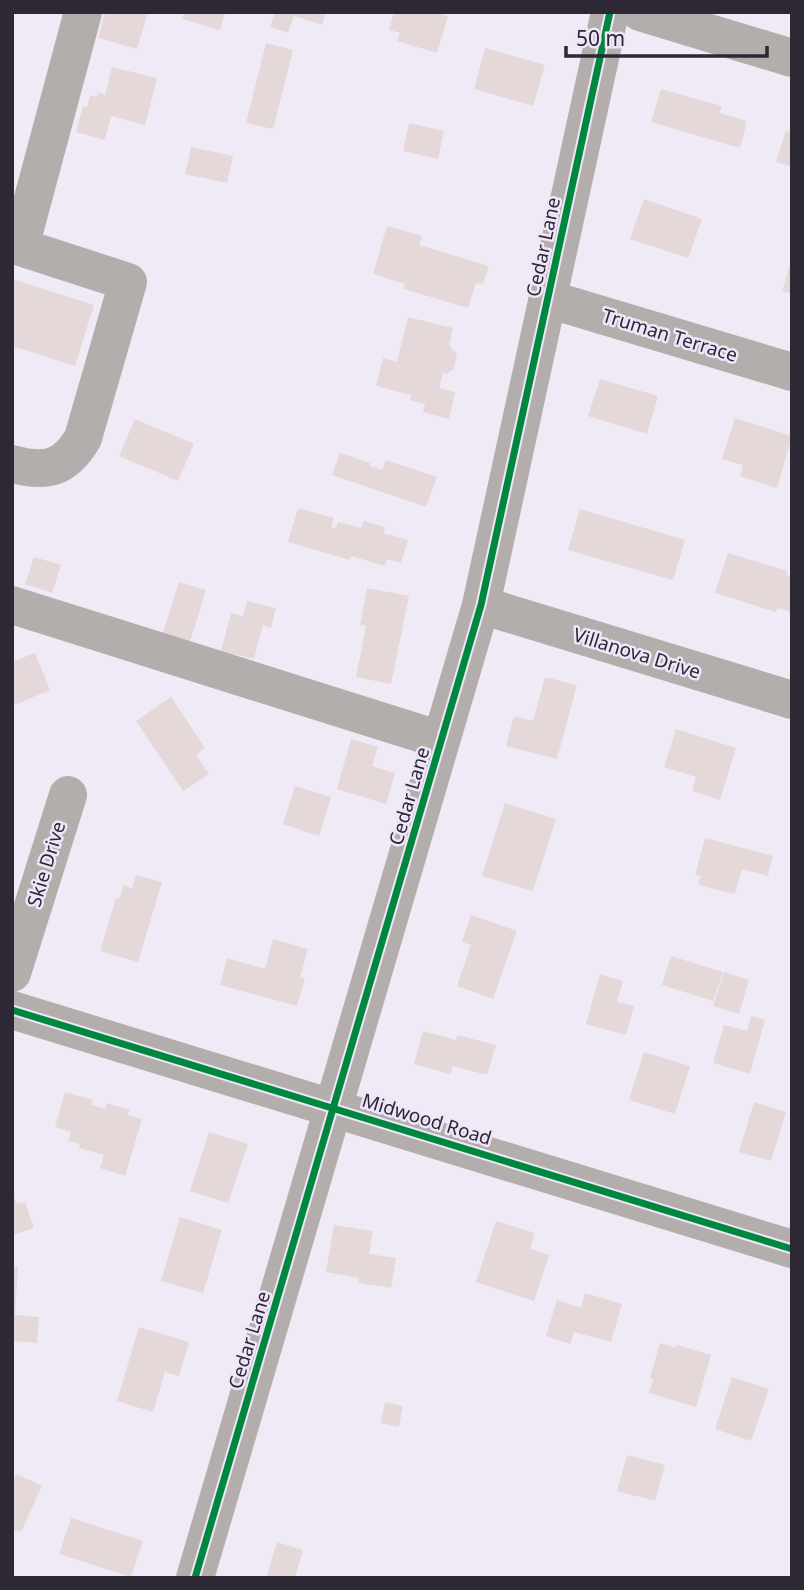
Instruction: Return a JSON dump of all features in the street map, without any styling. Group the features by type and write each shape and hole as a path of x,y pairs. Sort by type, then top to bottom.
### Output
{"street":[{"path":"12,464 31,469 47,469 75,453 83,438 128,282 20,247 83,12"},
{"name":"Cedar Lane","path":"195,1578 481,605 610,12"},
{"path":"640,12 726,25 792,58"},
{"name":"Truman Terrace","path":"548,299 792,372"},
{"path":"12,605 442,740"},
{"name":"Villanova Drive","path":"481,605 792,700"},
{"name":"Skie Drive","path":"12,973 68,795"},
{"name":"Midwood Road","path":"12,1010 792,1249"}],"building":[{"path":"105,12 148,12 137,49 98,38"},
{"path":"184,12 225,12 220,30 182,19"},
{"path":"275,12 326,12 322,25 294,16 288,33 270,27"},
{"path":"394,12 433,12 448,16 437,53 397,41 400,33 389,30"},
{"path":"266,43 293,50 273,129 246,123"},
{"path":"485,48 545,65 533,106 474,89"},
{"path":"112,67 157,78 145,125 111,116 105,140 76,132 83,106 87,107 90,95 97,97 98,92 105,95"},
{"path":"661,89 722,106 719,113 747,121 740,148 651,122"},
{"path":"409,123 444,131 438,159 403,151"},
{"path":"786,131 792,133 792,167 776,162"},
{"path":"191,147 233,156 227,183 185,174"},
{"path":"644,199 702,219 688,258 630,239"},
{"path":"387,226 422,236 419,245 489,266 483,284 476,283 468,308 404,289 405,284 373,274"},
{"path":"792,262 792,294 782,291"},
{"path":"12,279 94,305 75,366 12,346"},
{"path":"408,317 453,328 449,346 457,354 454,369 443,373 439,388 455,392 449,419 423,412 425,404 410,400 411,395 376,386 383,358 397,362"},
{"path":"600,379 658,396 647,434 588,416"},
{"path":"735,418 792,436 777,488 740,476 743,465 722,459"},
{"path":"135,419 194,444 178,481 119,456"},
{"path":"340,453 382,470 386,460 437,477 426,507 332,475"},
{"path":"298,508 334,518 331,527 336,528 338,522 361,528 364,521 385,527 384,533 408,540 401,563 387,559 385,566 351,556 350,560 288,542"},
{"path":"580,509 685,540 673,580 568,550"},
{"path":"728,553 787,571 786,575 792,577 792,612 777,608 776,612 715,593"},
{"path":"34,557 61,565 52,593 25,584"},
{"path":"179,582 206,590 190,642 163,633"},
{"path":"367,588 409,596 391,684 356,677 366,626 360,625"},
{"path":"247,601 276,608 271,628 263,625 254,659 221,651 231,613 243,616"},
{"path":"35,653 50,690 12,706 12,662"},
{"path":"545,677 577,685 557,759 506,746 514,716 533,721"},
{"path":"171,697 205,748 196,755 209,774 183,791 136,721"},
{"path":"676,729 736,748 720,800 692,791 696,777 664,767"},
{"path":"351,739 378,747 372,766 395,773 386,804 337,789"},
{"path":"295,786 331,797 319,836 283,824"},
{"path":"505,803 556,819 533,891 482,876"},
{"path":"705,838 773,856 768,876 742,869 735,894 698,885 701,876 695,875"},
{"path":"136,875 162,882 138,962 100,951 116,898 119,899 124,885 132,888"},
{"path":"471,915 517,931 493,999 457,986 471,945 462,942"},
{"path":"273,939 308,949 300,977 305,978 297,1006 220,985 227,958 265,969"},
{"path":"671,956 723,972 713,1001 662,985"},
{"path":"724,972 749,980 739,1014 713,1006"},
{"path":"600,974 623,981 617,1002 634,1006 626,1035 586,1024"},
{"path":"751,1016 765,1020 750,1074 713,1063 724,1025 747,1031"},
{"path":"423,1031 456,1040 457,1035 496,1045 487,1075 453,1066 450,1074 414,1064"},
{"path":"644,1052 690,1066 675,1114 629,1100"},
{"path":"65,1092 93,1100 92,1105 105,1109 107,1103 130,1110 128,1115 142,1119 125,1176 100,1168 104,1155 79,1148 80,1144 68,1141 71,1132 55,1127"},
{"path":"754,1102 786,1112 771,1161 739,1152"},
{"path":"209,1132 248,1144 228,1203 190,1191"},
{"path":"12,1192 17,1204 25,1202 34,1228 12,1235"},
{"path":"180,1217 222,1230 203,1293 161,1281"},
{"path":"496,1221 535,1233 530,1249 549,1255 534,1301 476,1282"},
{"path":"334,1225 373,1231 369,1254 396,1258 391,1288 358,1283 359,1278 326,1272"},
{"path":"12,1267 18,1267 15,1315 39,1317 37,1343 12,1341"},
{"path":"585,1293 622,1304 611,1342 574,1332 570,1344 546,1336 557,1300 581,1308"},
{"path":"139,1327 189,1342 179,1376 165,1372 153,1412 117,1401"},
{"path":"660,1343 711,1355 696,1407 649,1393 653,1379 650,1378"},
{"path":"732,1377 769,1389 751,1441 715,1429"},
{"path":"385,1402 403,1406 399,1427 381,1423"},
{"path":"627,1455 665,1465 655,1501 617,1491"},
{"path":"17,1474 42,1486 21,1532 12,1529 12,1483"},
{"path":"71,1518 143,1541 131,1577 59,1554"},
{"path":"277,1542 303,1550 295,1578 266,1578"}],"cycle path":[{"path":"195,1578 481,605 610,12"},
{"path":"12,1010 792,1249"}]}
